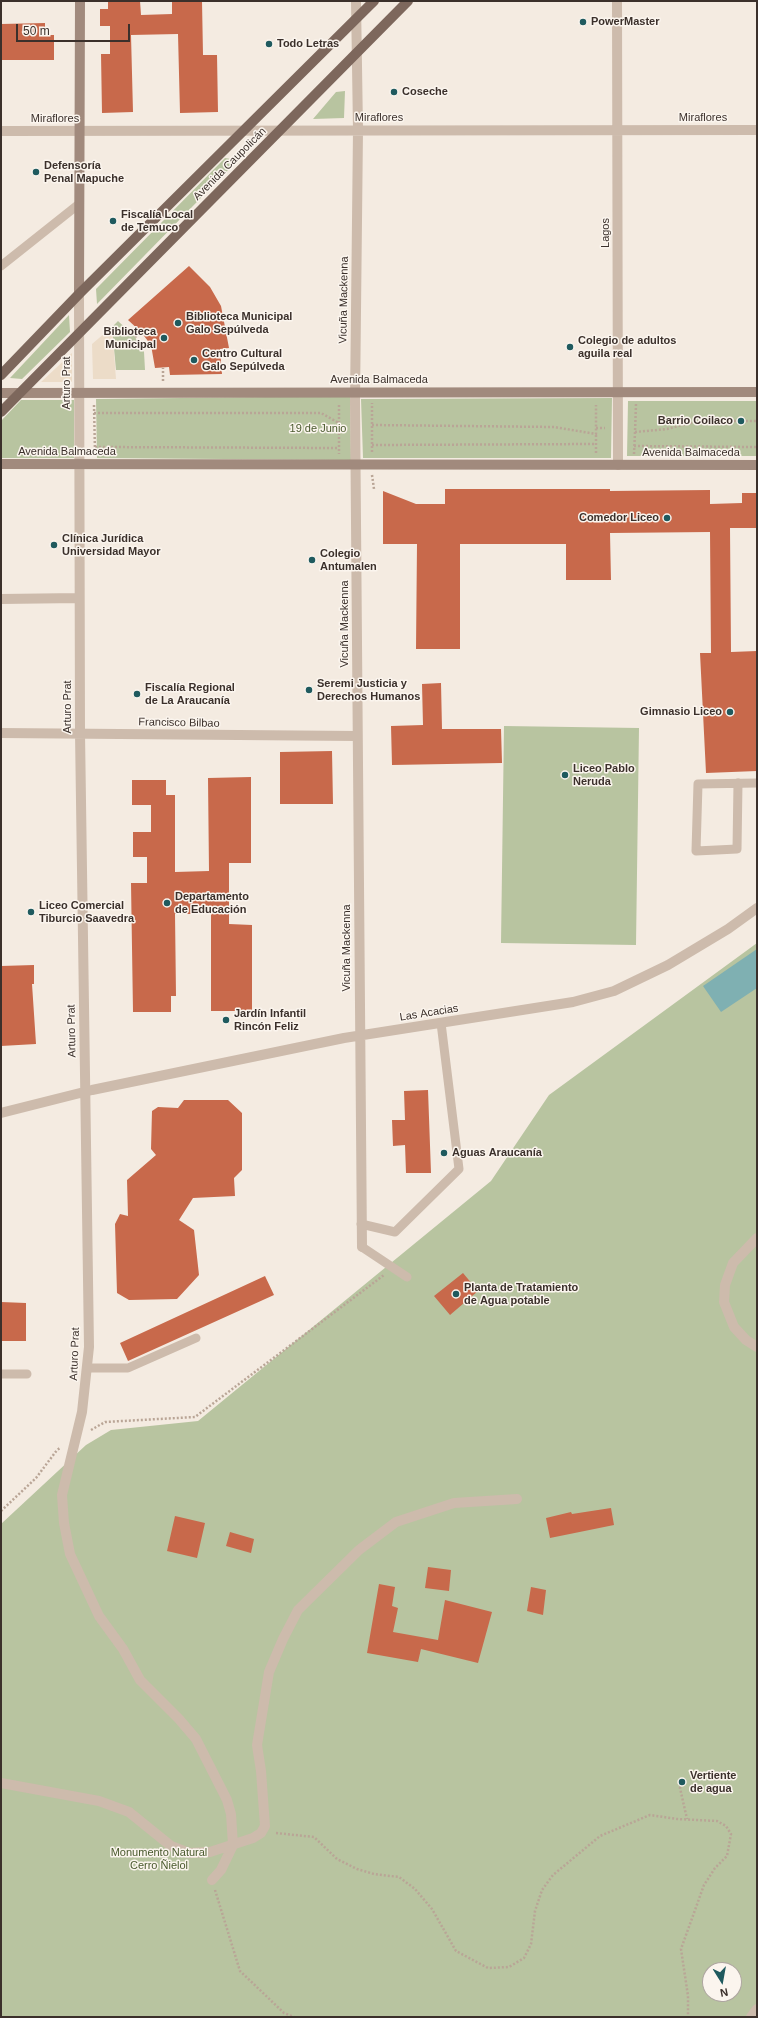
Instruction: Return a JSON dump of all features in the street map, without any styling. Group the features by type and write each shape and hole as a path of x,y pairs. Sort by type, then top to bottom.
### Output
{"main road":[{"name":"Arturo Prat","path":"79,294 80,1"},
{"name":"Avenida Caupolicán","path":"1,375 79,294 374,1"},
{"name":"Avenida Caupolicán","path":"1,412 408,1"},
{"name":"Avenida Balmaceda","path":"1,393 757,392"},
{"name":"Avenida Balmaceda","path":"1,464 757,465"}],"street":[{"name":"Vicuña Mackenna","path":"356,1 358,130 355,464 362,1247"},
{"name":"Lagos","path":"617,1 618,465"},
{"name":"Miraflores","path":"1,131 242,132 358,130 757,130"},
{"name":"Arturo Prat","path":"79,294 80,733 88,1368 82,1412 62,1495 64,1523 70,1554 99,1616 123,1649 140,1680 179,1719 196,1739 208,1759 221,1785 231,1814 232,1845"},
{"path":"1,599 79,598"},
{"name":"Francisco Bilbao","path":"1,733 358,736"},
{"name":"Las Acacias","path":"1,1113 85,1091 360,1036 573,1002 614,991 668,965 728,929 757,908"},
{"path":"757,1238 733,1264 725,1285 724,1302 734,1326 746,1340 757,1347"},
{"path":"1,1783 99,1801 128,1812 171,1846 189,1853 210,1852 261,1833 264,1826 261,1771 257,1745 261,1715 269,1672 282,1639 298,1610 359,1550 396,1522 454,1503 517,1499"},
{"path":"212,1880 221,1870 232,1845"},
{"path":"751,2017 757,2009"}],"lane":[{"path":"1,266 79,204"},
{"path":"738,783 737,849 696,851 698,784 738,783 757,783"},
{"path":"362,1224 394,1232 460,1169 441,1023"},
{"path":"362,1247 407,1276"},
{"path":"88,1368 128,1368 196,1338"},
{"path":"1,1374 27,1374"}],"path":[{"path":"135,337 141,332"},
{"path":"372,445 596,444 596,392"},
{"path":"634,465 634,432 637,392"},
{"path":"339,401 339,464"},
{"path":"372,401 372,425 554,427 596,434"},
{"path":"94,413 321,413 339,423"},
{"path":"634,432 667,429 699,421 757,421"},
{"path":"634,446 757,446"},
{"path":"94,447 339,448"},
{"path":"84,1434 104,1422 195,1416 394,1268"},
{"path":"1,1511 36,1478 57,1450 64,1446"},
{"path":"682,1779 680,1788 687,1819"},
{"path":"261,1833 274,1832 314,1837 337,1860 374,1874 400,1877 415,1888 432,1909 456,1951 488,1968 508,1967 524,1958 531,1944 535,1911 542,1890 553,1875 600,1836 650,1814 677,1819 717,1821 726,1826 731,1834 727,1856 715,1868 704,1885 681,1949 688,1996 688,2017"},
{"path":"212,1880 240,1971 284,2013 294,2017"}],"green space":[{"path":"345,91 344,118 313,119 336,92"},
{"path":"225,158 238,160 97,304 96,289"},
{"path":"69,315 70,332 22,379 10,378"},
{"path":"118,321 135,337 144,352 145,370 116,370 112,327"},
{"name":"19 de Junio","path":"350,396 351,460 97,458 96,399"},
{"path":"612,398 611,458 363,458 361,399"},
{"path":"21,400 74,400 74,458 1,458 1,421"},
{"path":"628,401 757,401 757,456 627,456"},
{"path":"504,726 639,728 636,945 501,943"},
{"name":"Monumento Natural Cerro Ñielol","path":"757,943 757,2017 1,2017 1,1524 86,1445 111,1430 198,1421 491,1181 549,1095"}],"shaded area":[{"path":"112,327 116,379 93,379 92,344"},
{"path":"72,353 72,382 41,382"}],"water":[{"path":"757,949 757,988 721,1012 703,986"}],"building":[{"path":"108,1 140,1 141,15 172,14 172,1 202,1 203,55 217,55 218,112 180,113 178,34 131,35 133,112 102,113 101,54 110,54 110,26 100,26 100,9 108,9"},
{"path":"45,23 45,35 54,35 54,60 1,60 1,24"},
{"name":"Biblioteca Municipal Galo Sepúlveda","path":"189,266 210,287 221,306 229,348 220,349 222,374 170,375 169,367 155,368 151,345 141,332 128,320"},
{"path":"445,489 610,489 610,491 710,490 710,504 742,503 742,493 757,493 757,528 730,528 731,652 757,651 757,771 706,773 700,653 711,653 710,532 610,533 611,580 566,580 566,544 460,544 460,649 416,649 417,544 383,544 383,491 416,504 445,504"},
{"path":"441,683 442,729 501,729 502,763 392,765 391,726 423,725 422,684"},
{"path":"332,751 333,804 280,804 280,752"},
{"path":"251,777 251,863 229,863 229,924 252,925 252,1011 211,1011 211,914 175,914 176,996 171,996 171,1012 133,1012 131,883 147,883 147,857 133,857 133,832 151,832 151,805 132,805 132,780 166,780 166,795 175,795 175,872 209,871 208,778"},
{"path":"34,965 34,984 32,984 36,1044 1,1046 1,966"},
{"path":"428,1090 431,1173 406,1173 405,1145 393,1146 392,1120 405,1120 404,1091"},
{"path":"184,1100 228,1100 242,1113 242,1170 234,1178 235,1196 193,1198 179,1220 194,1230 199,1275 177,1299 129,1300 117,1293 115,1224 120,1214 128,1216 127,1180 156,1155 151,1149 152,1111 158,1107 178,1108"},
{"name":"Planta de Tratamiento de Agua potable","path":"463,1273 478,1291 450,1315 434,1296"},
{"path":"265,1276 274,1295 128,1361 120,1343"},
{"path":"1,1302 26,1303 26,1341 1,1341"},
{"path":"611,1508 614,1525 550,1538 546,1518 571,1512 572,1514"},
{"path":"175,1516 205,1523 197,1558 167,1551"},
{"path":"230,1532 254,1539 251,1553 226,1546"},
{"path":"428,1567 451,1570 449,1591 425,1588"},
{"path":"379,1584 395,1587 392,1606 398,1608 393,1632 438,1640 445,1600 492,1612 478,1663 421,1649 418,1662 367,1653"},
{"path":"531,1587 546,1590 543,1615 527,1611"}],"place":[{"name":"PowerMaster","path":"583,22"},
{"name":"Todo Letras","path":"269,44"},
{"name":"Coseche","path":"394,92"},
{"name":"Defensoría Penal Mapuche","path":"36,172"},
{"name":"Fiscalía Local de Temuco","path":"113,221"},
{"name":"Biblioteca Municipal Galo Sepúlveda","path":"178,323"},
{"name":"Biblioteca Municipal","path":"164,338"},
{"name":"Colegio de adultos aguila real","path":"570,347"},
{"name":"Centro Cultural Galo Sepúlveda","path":"194,360"},
{"name":"Barrio Coilaco","path":"741,421"},
{"name":"Comedor Liceo","path":"667,518"},
{"name":"Clínica Jurídica Universidad Mayor","path":"54,545"},
{"name":"Colegio Antumalen","path":"312,560"},
{"name":"Seremi Justicia y Derechos Humanos","path":"309,690"},
{"name":"Fiscalía Regional de La Araucanía","path":"137,694"},
{"name":"Gimnasio Liceo","path":"730,712"},
{"name":"Liceo Pablo Neruda","path":"565,775"},
{"name":"Departamento de Educación","path":"167,903"},
{"name":"Liceo Comercial Tiburcio Saavedra","path":"31,912"},
{"name":"Jardín Infantil Rincón Feliz","path":"226,1020"},
{"name":"Aguas Araucanía","path":"444,1153"},
{"name":"Planta de Tratamiento de Agua potable","path":"456,1294"},
{"name":"Vertiente de agua","path":"682,1782"}]}
